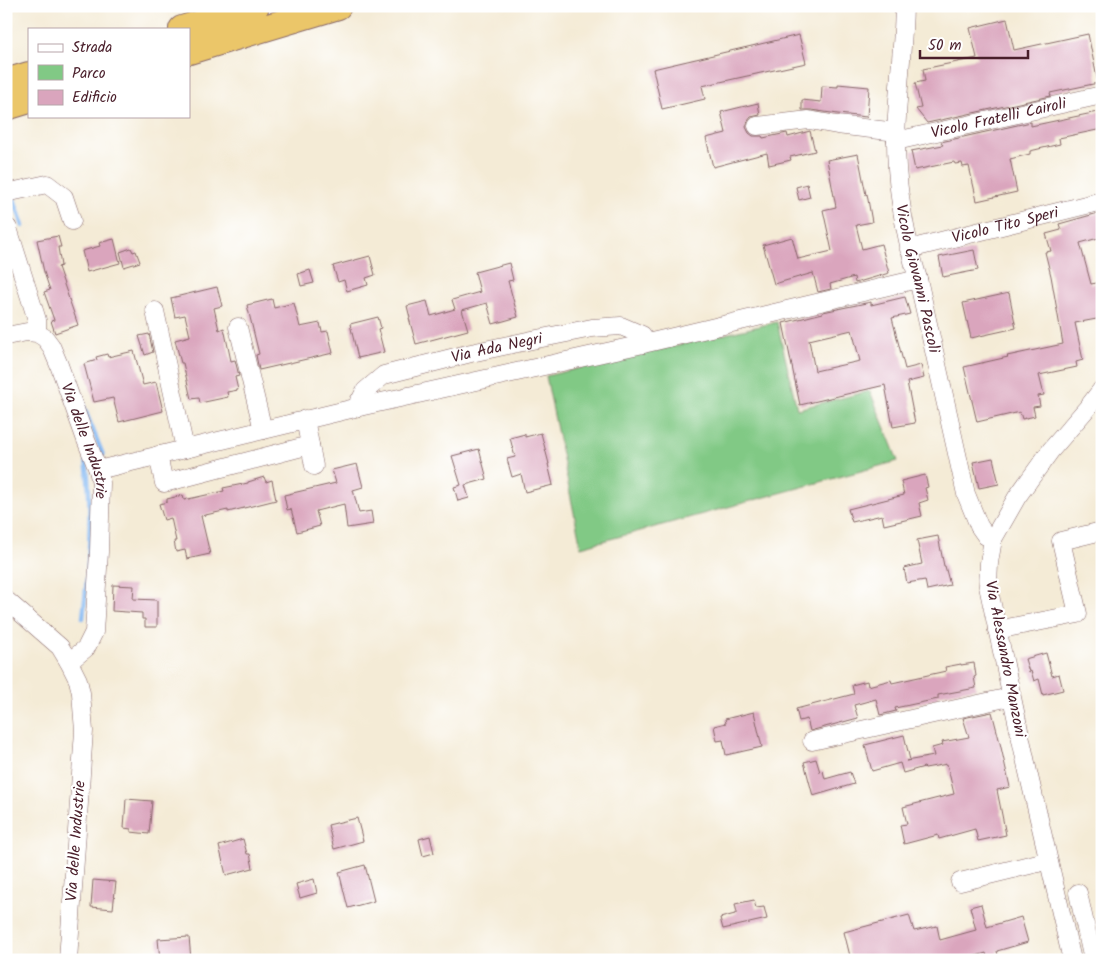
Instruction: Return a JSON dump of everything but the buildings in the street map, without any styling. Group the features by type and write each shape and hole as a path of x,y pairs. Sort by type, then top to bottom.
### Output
{"highway":[{"path":"185,28 256,6"},
{"path":"190,51 338,6"},
{"path":"6,82 28,75"},
{"path":"6,107 28,100"}],"street":[{"name":"Vicolo Giovanni Pascoli","path":"904,6 896,137 899,191 909,249 918,280 966,494 979,526 986,536 994,539"},
{"name":"Vicolo Fratelli Cairoli","path":"757,126 809,120 896,137 1102,96"},
{"path":"6,193 47,184 64,197 72,221"},
{"name":"Vicolo Tito Speri","path":"909,249 1102,201"},
{"path":"6,336 27,332 37,333 37,320 7,226"},
{"name":"Via Ada Negri","path":"98,470 305,419 643,344 918,280"},
{"path":"155,311 185,449"},
{"name":"Via Ada Negri","path":"359,407 359,401 365,391 384,375 471,353 592,328 621,326 642,335 643,344"},
{"path":"238,327 263,430"},
{"name":"Via delle Industrie","path":"37,333 45,338 60,365 101,483 94,632 86,648 70,662"},
{"name":"Via Alessandro Manzoni","path":"1072,960 997,630 988,586 989,563 994,539 1017,497 1052,450 1102,389"},
{"path":"305,419 314,466"},
{"path":"158,455 164,482 310,445"},
{"path":"997,630 1078,614 1061,542 1102,532"},
{"name":"Via delle Industrie","path":"6,600 60,647 70,662 78,680 81,693 84,731 66,960"},
{"path":"812,741 1001,699 1011,695"},
{"path":"960,882 1048,859"},
{"path":"1078,893 1093,960"}],"green space":[{"path":"777,322 797,409 870,391 898,461 581,547 546,376"}],"waterway":[{"path":"14,199 23,226"},
{"path":"81,400 103,455"},
{"path":"83,618 89,539 89,499 86,460"}]}
